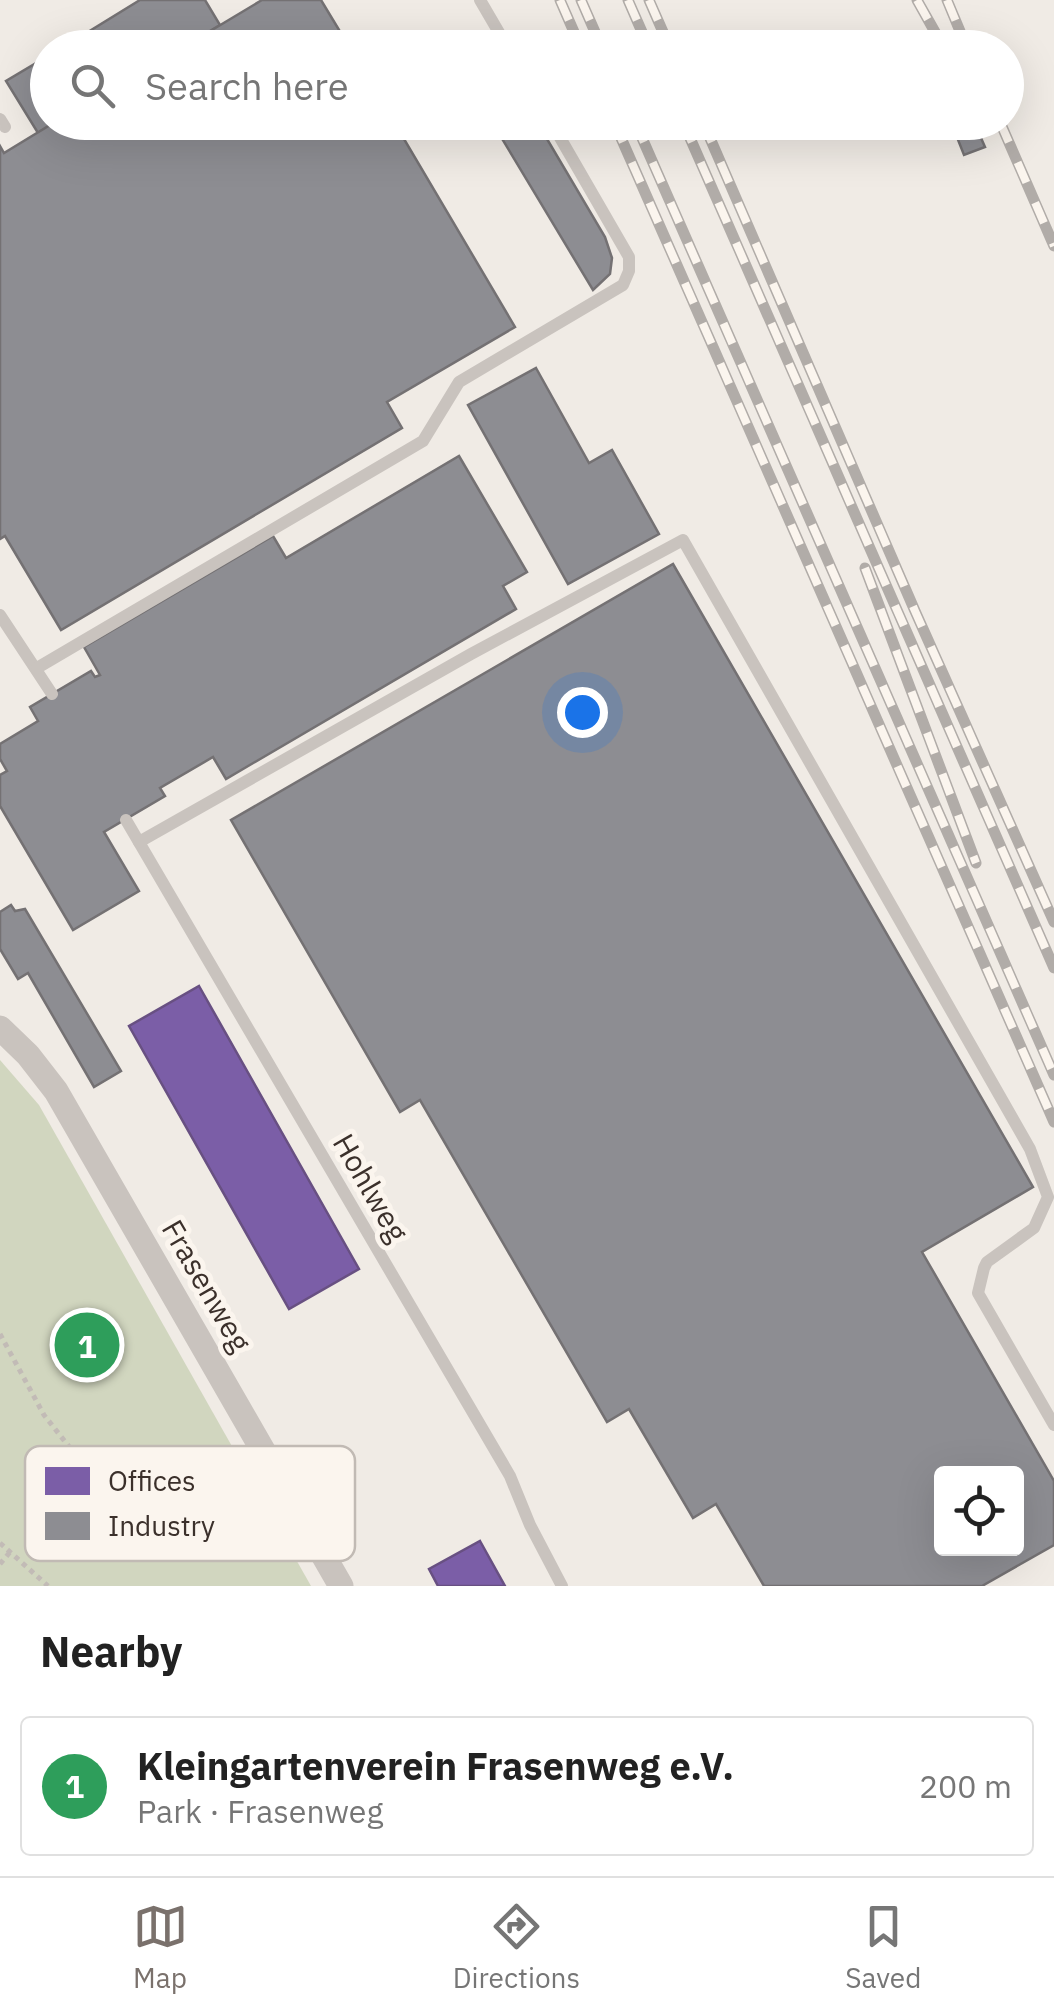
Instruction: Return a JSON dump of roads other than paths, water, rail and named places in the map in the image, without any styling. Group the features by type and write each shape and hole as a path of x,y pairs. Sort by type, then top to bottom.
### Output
{"street":[{"name":"Frasenweg","path":"0,1028 56,1091 260,1446"},
{"name":"Frasenweg","path":"327,1561 341,1586"}],"lane":[{"path":"480,0 498,30"},
{"path":"36,668 423,441 459,382 623,285 629,257 561,140"},
{"path":"139,842 471,654 683,540 1030,1149 1048,1197 1034,1228 988,1262 978,1293 1054,1425"},
{"path":"0,615 52,694"},
{"name":"Hohlweg","path":"126,820 510,1476 562,1586"}],"railway":[{"path":"560,0 573,30"},
{"path":"581,0 594,30"},
{"path":"628,0 641,30"},
{"path":"649,0 662,30"},
{"path":"917,0 934,30"},
{"path":"947,0 960,30"},
{"path":"622,140 1054,1122"},
{"path":"643,140 1054,1075"},
{"path":"691,140 1054,968"},
{"path":"711,140 1054,922"},
{"path":"1008,140 1054,246"},
{"path":"865,568 976,863"}],"place":[{"name":"Kleingartenverein Frasenweg e.V.","path":"87,1345"}]}
